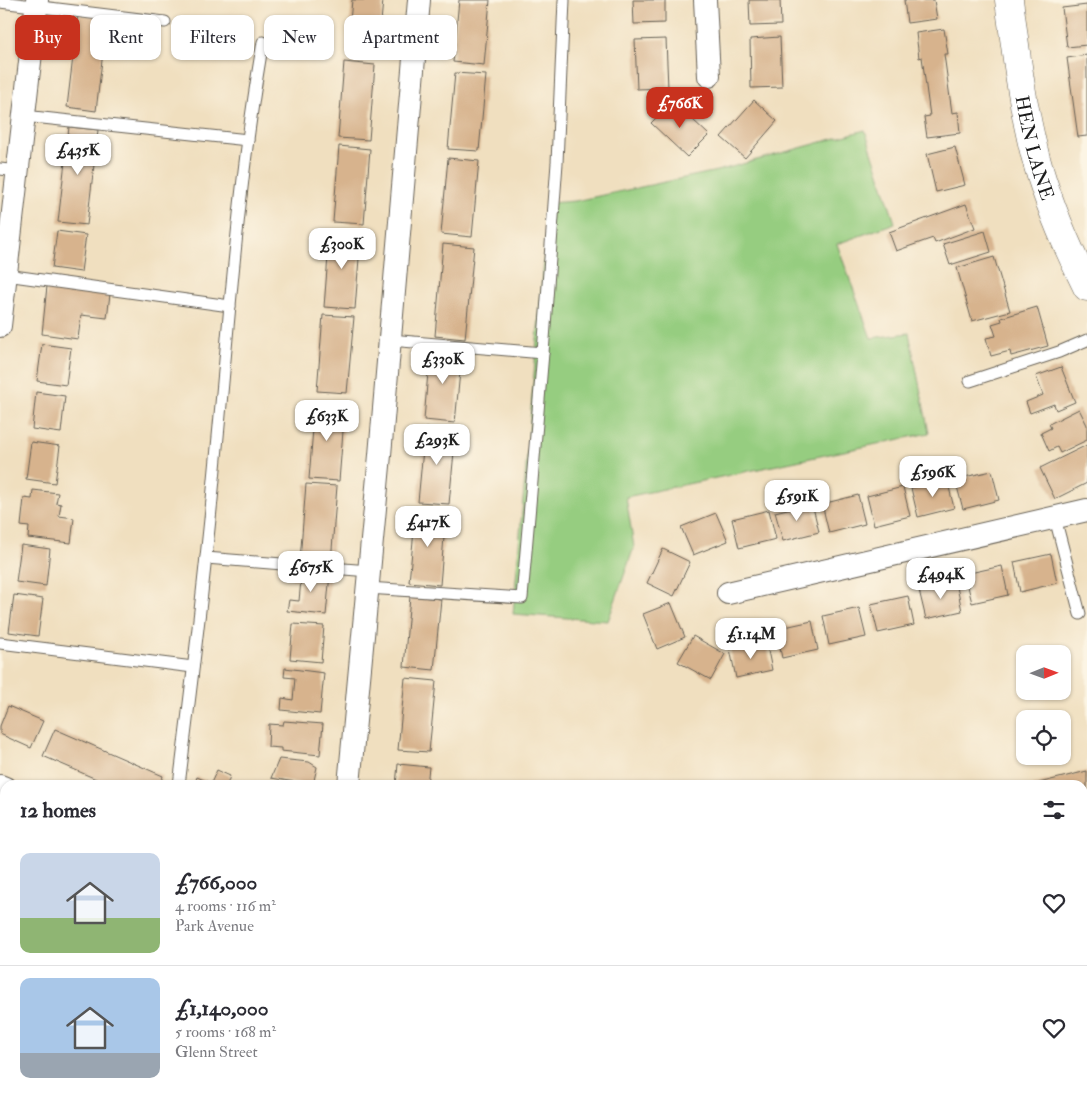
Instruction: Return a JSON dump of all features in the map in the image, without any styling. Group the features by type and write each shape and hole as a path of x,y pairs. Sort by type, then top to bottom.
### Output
{"street":[{"path":"349,780 419,0"},
{"path":"705,0 709,76"},
{"name":"HEN LANE","path":"1009,0 1024,100 1035,154 1067,246 1087,287"},
{"path":"0,326 6,275 9,170 24,116 37,3"},
{"path":"728,593 1087,510"}],"lane":[{"path":"206,558 522,598 557,163 564,0"},
{"path":"0,2 37,3 166,22"},
{"path":"180,780 206,558 248,140 263,42"},
{"path":"24,116 248,140"},
{"path":"6,275 230,306"},
{"path":"390,340 543,353"},
{"path":"970,381 1059,352 1087,340"},
{"path":"1055,518 1080,614"},
{"path":"0,643 194,667"}],"green space":[{"path":"865,130 895,223 837,244 871,338 909,333 929,433 626,497 634,547 608,621 513,614 549,203 575,201 717,171"}],"building":[{"path":"352,0 383,0 382,15 351,15"},
{"path":"459,0 490,0 484,65 453,62 453,60 457,60"},
{"path":"633,0 665,0 665,23 634,24"},
{"path":"749,0 780,0 781,25 750,26"},
{"path":"904,0 934,0 937,19 907,23"},
{"path":"1087,5 1087,45 1067,47 1062,8"},
{"path":"80,15 90,16 90,60 102,60 96,111 67,107 73,60 80,60"},
{"path":"944,29 948,54 944,54 952,113 958,112 960,133 927,137 924,117 930,116 922,57 919,58 916,33"},
{"path":"780,37 782,87 751,88 750,39"},
{"path":"666,39 668,88 637,89 635,40"},
{"path":"1087,55 1087,136 1078,137 1067,58"},
{"path":"344,62 375,65 369,140 338,138"},
{"path":"455,73 486,75 479,151 448,149"},
{"path":"754,100 777,121 745,158 721,137"},
{"path":"673,101 709,135 687,157 651,123"},
{"path":"69,127 98,130 87,225 58,222"},
{"path":"339,146 370,149 364,224 333,222"},
{"path":"955,147 965,185 936,192 927,154"},
{"path":"448,158 479,161 472,237 441,234"},
{"path":"966,204 975,228 935,243 933,238 896,251 889,232"},
{"path":"57,231 86,235 81,272 52,268"},
{"path":"330,231 361,233 355,309 324,307"},
{"path":"985,231 991,252 950,265 943,244"},
{"path":"443,244 474,247 465,339 435,336"},
{"path":"994,257 1010,311 972,321 957,268"},
{"path":"47,286 110,294 107,318 81,315 78,339 42,334"},
{"path":"1037,307 1048,346 1011,356 1010,351 991,356 986,338 996,336 992,324 1002,321 1001,318"},
{"path":"323,315 354,317 347,393 317,391"},
{"path":"42,344 71,348 66,385 37,381"},
{"path":"430,348 462,351 455,423 424,420"},
{"path":"1061,367 1075,402 1056,410 1054,404 1030,413 1026,402 1043,395 1036,376"},
{"path":"36,392 65,396 61,433 32,429"},
{"path":"315,403 345,406 339,481 309,479"},
{"path":"1079,409 1087,425 1087,440 1060,453 1057,447 1049,451 1041,433 1051,428 1049,424"},
{"path":"425,428 456,431 449,504 418,502"},
{"path":"31,442 60,446 55,483 26,479"},
{"path":"1087,445 1087,483 1055,499 1040,468"},
{"path":"992,471 999,500 963,509 955,479"},
{"path":"947,479 954,508 918,517 911,488"},
{"path":"306,484 337,486 331,562 300,560"},
{"path":"903,487 910,516 874,525 867,496"},
{"path":"33,490 58,493 56,503 61,504 59,516 74,518 71,543 28,538 29,527 21,526 24,498 32,499"},
{"path":"858,495 865,524 829,533 822,504"},
{"path":"812,503 819,532 783,541 775,512"},
{"path":"416,510 446,513 440,585 409,582"},
{"path":"769,510 776,539 739,548 732,519"},
{"path":"716,513 728,541 693,555 681,527"},
{"path":"21,545 50,549 46,586 16,582"},
{"path":"663,549 690,562 674,596 647,583"},
{"path":"1051,554 1057,583 1020,592 1014,562"},
{"path":"1002,566 1008,595 972,603 965,574"},
{"path":"292,570 330,574 326,615 287,611 289,600 299,601 301,580 291,579"},
{"path":"956,582 962,611 926,619 919,590"},
{"path":"14,595 43,599 38,636 9,632"},
{"path":"410,596 441,599 434,670 404,667"},
{"path":"908,596 914,625 878,633 871,604"},
{"path":"671,603 685,637 657,649 643,614"},
{"path":"859,608 866,637 829,645 823,616"},
{"path":"812,621 818,650 782,658 776,629"},
{"path":"293,624 324,626 321,662 290,659"},
{"path":"693,636 725,654 711,680 678,662"},
{"path":"766,641 772,670 736,678 730,649"},
{"path":"285,668 324,673 320,714 281,710 282,698 293,700 295,678 284,677"},
{"path":"405,678 436,681 429,752 398,750"},
{"path":"8,706 43,721 31,748 0,734 0,726"},
{"path":"284,721 323,724 320,755 281,751 281,748 268,747 269,724 283,725"},
{"path":"55,729 163,776 161,780 98,780 43,756"},
{"path":"279,759 309,762 317,767 314,780 271,778"},
{"path":"398,764 429,767 428,780 396,780"},
{"path":"217,770 230,776 229,780 212,780"},
{"path":"1087,771 1087,780 1051,780"}]}
